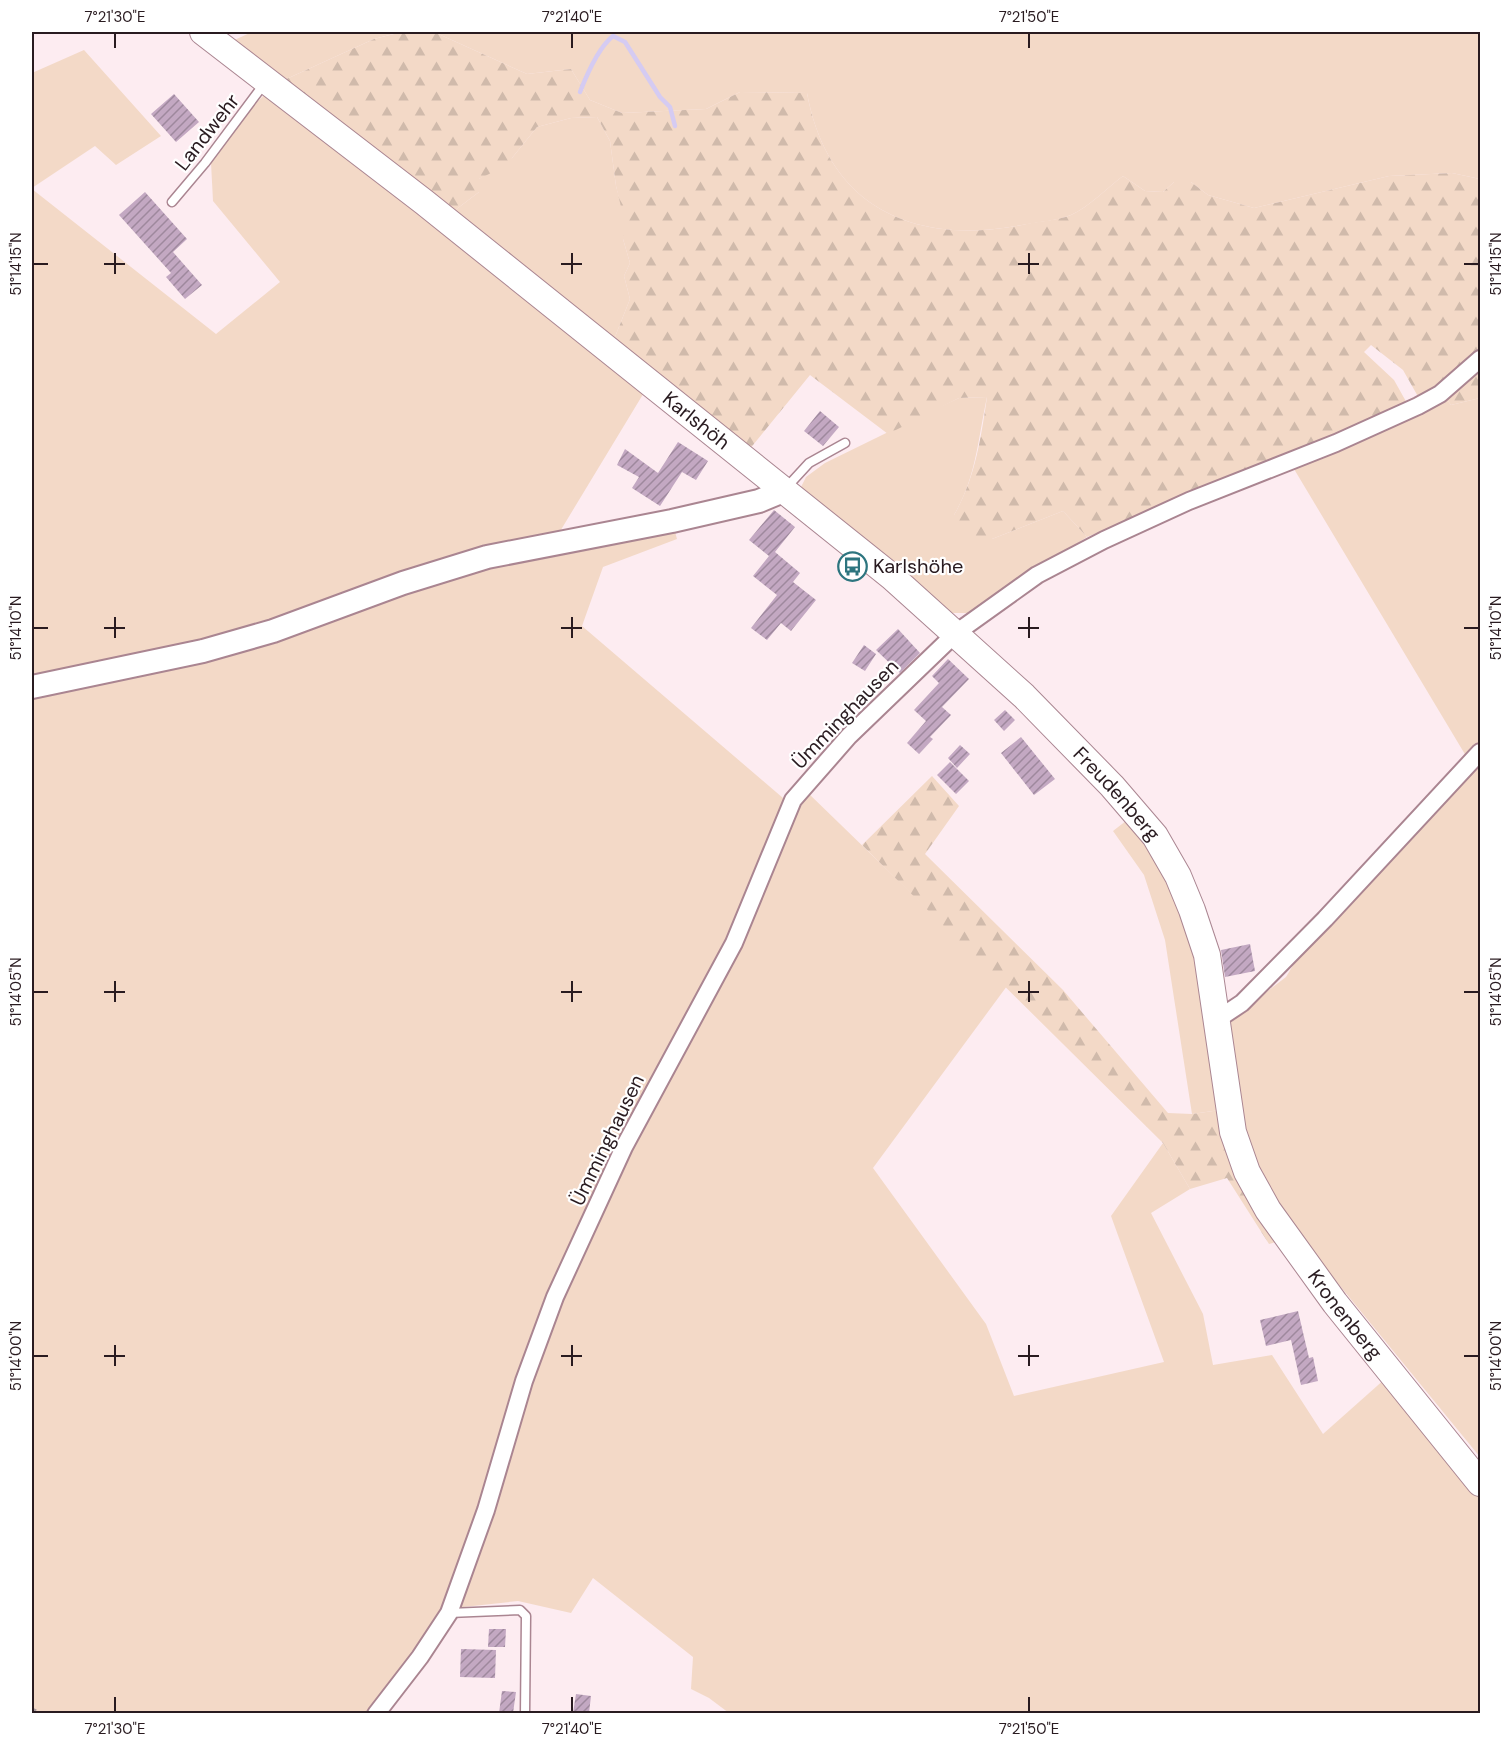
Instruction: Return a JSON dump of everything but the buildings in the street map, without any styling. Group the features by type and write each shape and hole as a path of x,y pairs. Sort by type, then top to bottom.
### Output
{"main road":[{"name":"Karlshöh","path":"203,32 424,202 783,491"},
{"path":"32,687 203,651 273,631 441,570 532,548 759,501 783,491"},
{"name":"Freudenberg","path":"783,491 892,577 956,633 1081,753 1155,836 1178,876 1206,955 1233,1132 1247,1172 1268,1210"},
{"name":"Kronenberg","path":"1268,1210 1335,1303 1480,1483"}],"street":[{"name":"Ümminghausen","path":"376,1713 420,1657 449,1613 486,1510 524,1381 555,1297 624,1147 734,943 787,808 849,736 956,633 1036,575 1189,501 1335,443 1418,406 1440,394 1480,359"},
{"path":"1215,1021 1242,1003 1316,928 1480,752"}],"lane":[{"name":"Landwehr","path":"172,202 205,164 266,81"},
{"path":"783,491 809,463 845,443"},
{"path":"449,1613 520,1610 526,1616 525,1713"}],"path":[{"path":"32,1709 43,1713"}],"green space":[{"path":"252,32 401,32 374,39 282,81 230,42"},
{"path":"402,32 434,32 527,74 571,69 590,100 622,113 706,109 740,92 807,93 818,132 834,165 856,190 882,210 912,223 945,229 982,230 1065,217 1084,207 1123,176 1145,191 1163,192 1174,182 1191,182 1208,195 1254,208 1389,176 1452,173 1480,179 1480,398 1451,405 1440,390 1420,400 1403,370 1371,345 1364,352 1394,380 1408,405 1355,429 1087,537 1063,511 992,539 967,543 956,530 954,515 972,473 987,397 959,398 888,434 810,375 749,450 613,342 630,299 624,276 630,263 623,239 623,215 616,186 610,141 597,117 571,118 537,127 512,158 509,169 493,172 479,179 479,192 450,214 282,81 374,39"},
{"path":"434,32 1480,32 1480,179 1452,173 1389,176 1254,208 1208,195 1191,182 1174,182 1163,192 1145,191 1123,176 1084,207 1065,217 982,230 945,229 912,223 882,210 856,190 834,165 818,132 807,93 740,92 706,109 622,113 590,100 571,69 527,74"},
{"path":"84,50 161,136 116,165 95,146 32,188 32,73"},
{"path":"267,92 645,391 556,538 272,628 32,682 32,189 216,334 280,282 213,201 211,163 253,106"},
{"path":"597,117 610,141 616,186 624,215 623,239 630,263 624,276 630,299 613,342 450,214 479,192 479,179 512,158 537,127 571,118"},
{"path":"1443,394 1451,405 1480,398 1480,747 1469,761 1291,464"},
{"path":"987,397 972,472 954,515 992,539 1063,511 1087,537 969,613 950,613 800,489 806,477 825,463 959,398"},
{"path":"672,521 677,539 603,567 582,626 783,798 806,791 1007,986 873,1168 986,1324 1014,1396 1164,1362 1111,1216 1163,1143 1190,1189 1151,1213 1203,1314 1213,1365 1272,1355 1323,1434 1386,1378 1480,1496 1480,1713 729,1713 709,1698 691,1689 693,1657 593,1578 571,1613 518,1601 454,1608 376,1713 32,1714 32,687 349,602"},
{"path":"1480,758 1480,1457 1295,1231 1262,1179 1244,1135 1226,1029 1231,1019 1286,977 1295,962 1329,922"},
{"path":"932,776 959,806 925,854 1063,990 1168,1113 1192,1114 1220,1110 1276,1242 1269,1244 1227,1178 1190,1189 1163,1143 862,845"},
{"path":"1131,817 1154,849 1193,944 1220,1110 1192,1114 1165,940 1144,875 1113,831"}],"waterway":[{"path":"580,92 598,54 613,36 625,42 660,97 670,107 675,126"}],"place":[{"name":"Karlshöhe","path":"852,566"}]}
